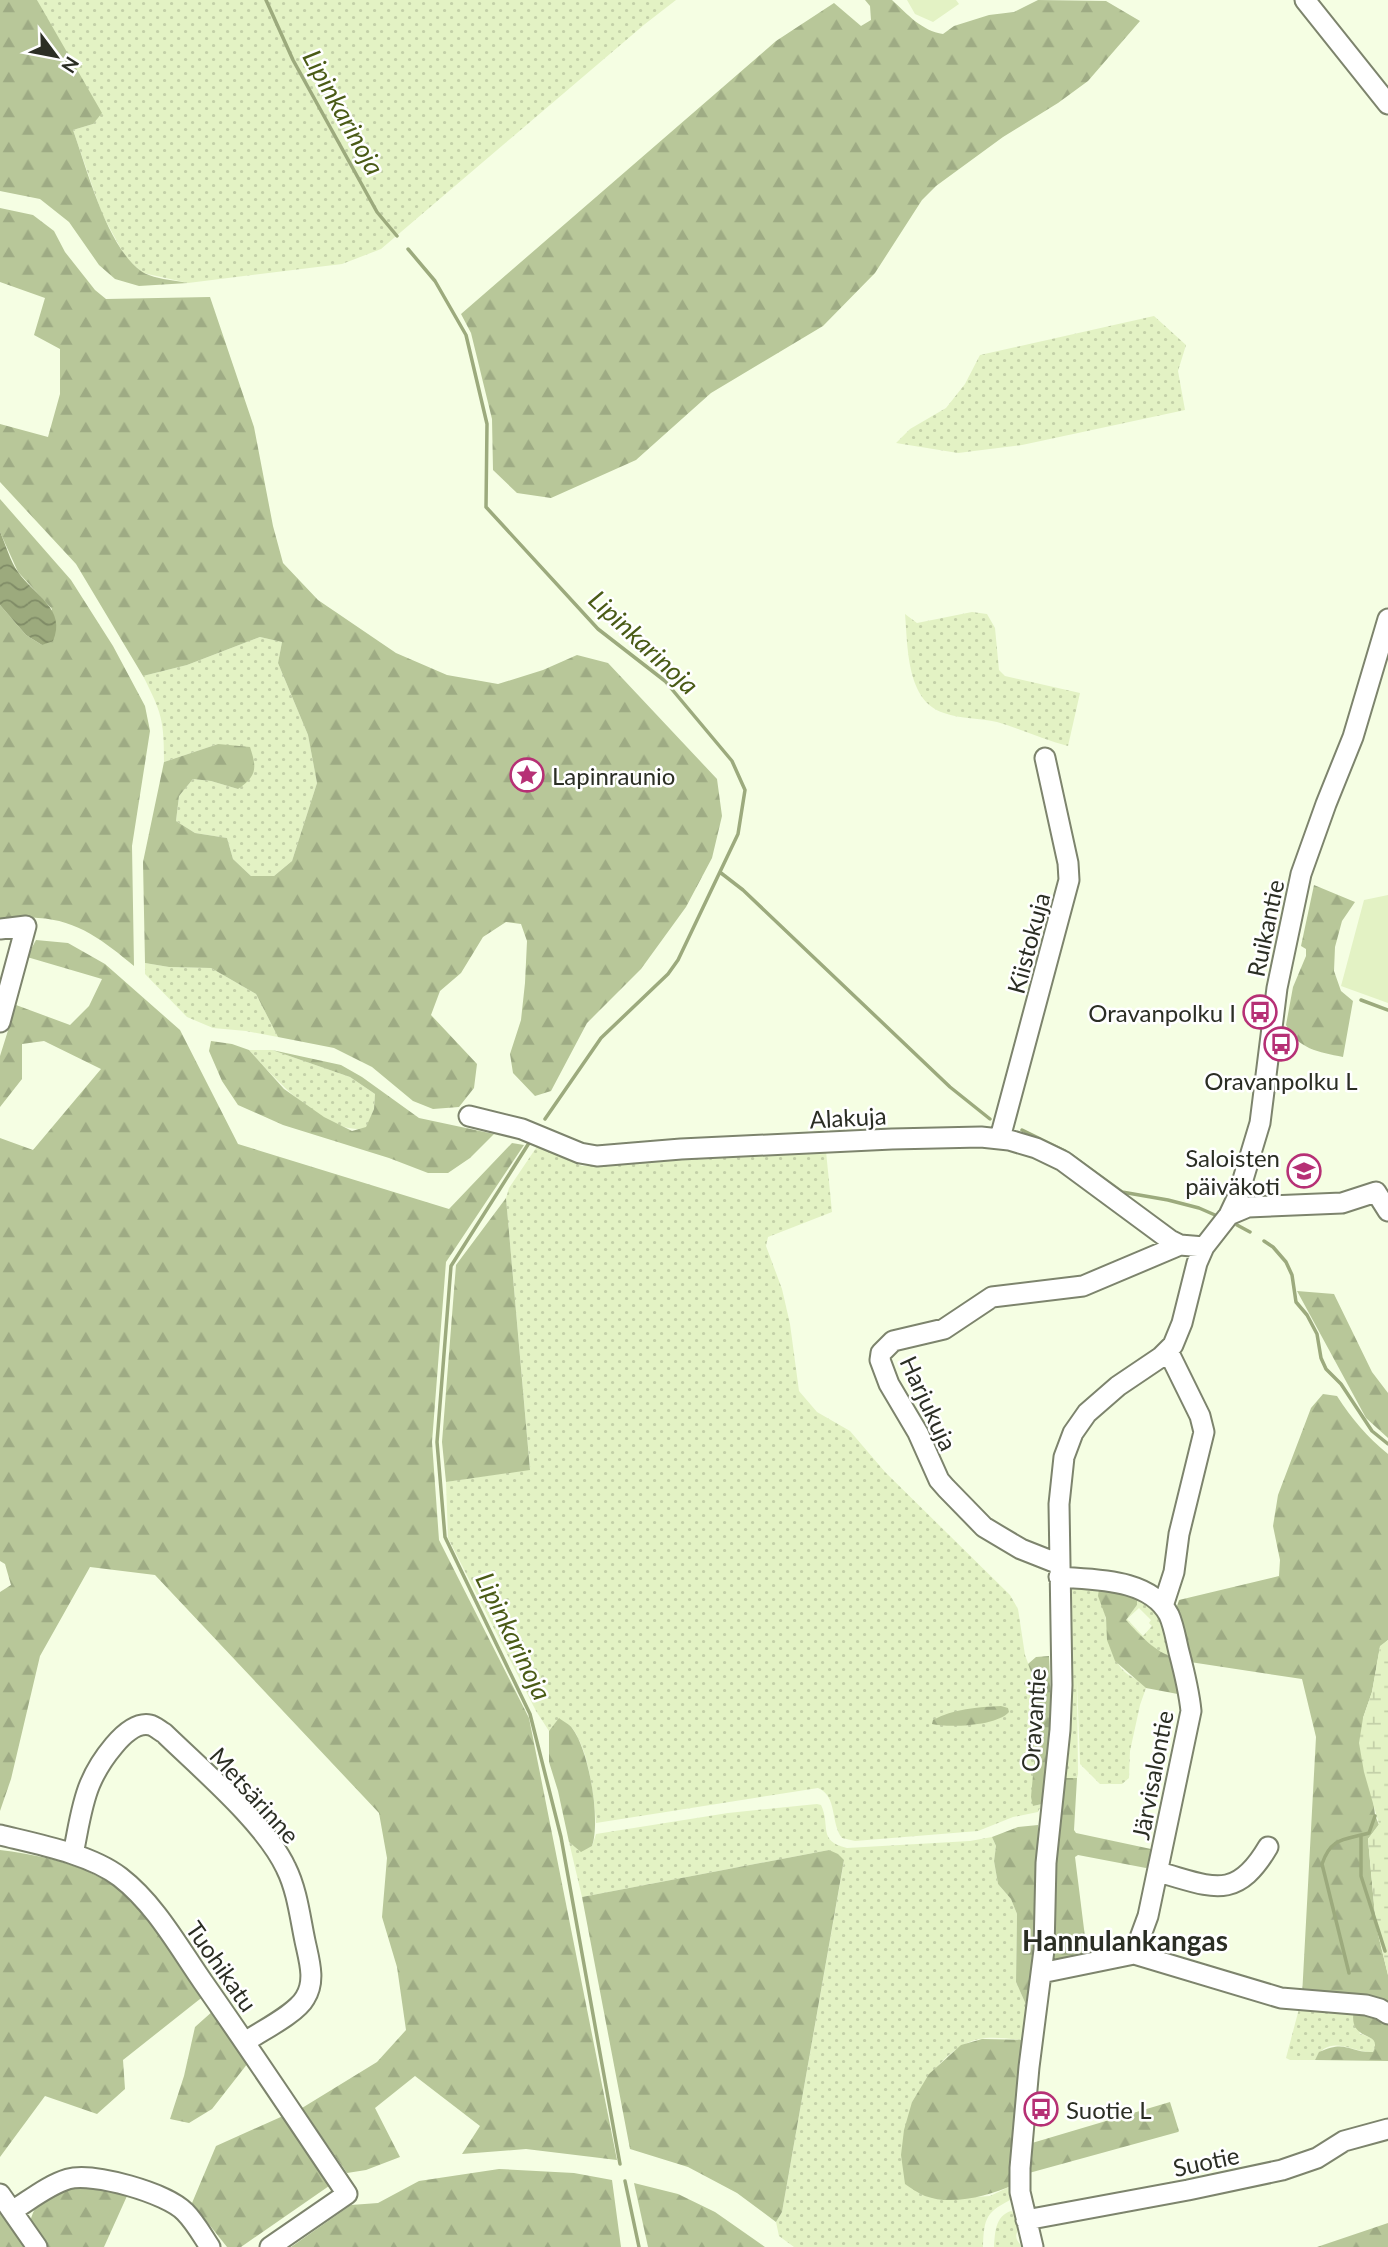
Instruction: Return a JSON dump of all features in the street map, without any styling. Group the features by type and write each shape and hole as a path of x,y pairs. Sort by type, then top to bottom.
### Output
{"street":[{"path":"1305,0 1388,104"},
{"name":"Ruikantie","path":"1204,1247 1228,1215 1238,1196 1260,1123 1277,988 1301,874 1353,737 1388,619"},
{"name":"Kiistokuja","path":"1000,1139 1069,880 1068,863 1045,758"},
{"path":"0,929 26,926 0,1022"},
{"name":"Alakuja","path":"469,1116 522,1129 580,1153 597,1156 681,1149 892,1139 1000,1139 1036,1148 1063,1161 1180,1245"},
{"path":"1228,1215 1248,1207 1342,1203 1376,1192 1388,1211"},
{"path":"1059,1570 1127,1585 1147,1594 1163,1606 1174,1572 1181,1520 1204,1432 1200,1416 1168,1351 1179,1333 1192,1276 1204,1247 1180,1245"},
{"name":"Harjukuja","path":"1059,1570 984,1528 939,1480 918,1433 889,1384 880,1360 881,1353 893,1341 944,1329 992,1297 1083,1286 1180,1245"},
{"name":"Oravantie","path":"1033,2247 1020,2192 1029,2067 1041,1973 1048,1829 1061,1707 1061,1476 1066,1450 1073,1433 1087,1413 1101,1399 1168,1351"},
{"name":"Järvisalontie","path":"1134,1954 1148,1916 1191,1711 1173,1627 1163,1606"},
{"name":"Metsärinne","path":"73,1854 89,1785 108,1753 130,1729 141,1725 152,1725 164,1733 234,1801 269,1841 287,1869 311,1972 311,1988 299,2007 244,2042"},
{"name":"Tuohikatu","path":"0,1835 73,1854 118,1875 136,1892 157,1916 347,2194 270,2247"},
{"path":"1158,1872 1227,1887 1248,1875 1268,1847"},
{"path":"1041,1973 1134,1954 1281,1998 1366,2005 1388,2014"},
{"name":"Suotie","path":"1026,2220 1282,2170 1317,2158 1344,2141 1388,2129"},
{"path":"12,2211 57,2183 76,2178 96,2178 169,2200 185,2211 210,2247"},
{"path":"0,2194 37,2247"}],"green space":[{"path":"0,0 37,0 102,113 93,124 73,130 100,206 118,244 129,260 146,274 188,283 139,286 115,279 99,265 69,222 40,199 0,191"},
{"path":"37,0 676,0 381,249 342,264 188,283 143,273 126,258 102,214 73,130 93,124"},
{"path":"865,0 892,0 922,26 943,34 954,26 989,15 1014,12 1038,0 1106,1 1140,21 1088,81 1003,137 936,186 922,200 875,273 823,326 711,393 636,460 551,498 517,493 493,470 492,419 471,333 461,314 776,41 834,3 861,26 871,20 870,6"},
{"path":"907,0 956,0 959,4 933,22 915,14"},
{"path":"0,208 33,215 54,231 65,252 95,290 106,299 210,297 254,427 283,563 318,600 396,653 447,675 498,684 543,670 577,655 608,663 717,779 722,816 712,858 686,907 641,969 587,1023 551,1091 535,1096 513,1073 510,1054 521,1020 525,983 527,941 521,924 506,922 483,937 461,973 440,991 431,1015 477,1064 474,1088 459,1107 433,1109 413,1101 372,1067 334,1048 278,1037 256,994 211,968 169,967 145,963 143,862 164,762 218,744 250,747 254,771 249,780 238,789 193,779 179,796 176,821 195,833 227,838 233,859 251,876 274,876 292,861 317,783 308,735 278,663 282,642 260,637 187,665 143,676 76,564 0,482 0,424 48,437 60,394 60,349 34,335 45,298 0,282"},
{"path":"1154,316 1186,345 1178,371 1185,410 1022,445 958,453 896,443 910,429 946,408 965,384 980,355"},
{"path":"0,499 71,580 113,646 145,706 150,731 132,846 134,966 90,934 66,923 33,918 0,922 0,605 26,635 42,645 52,609 18,572 0,532"},
{"path":"972,612 987,614 995,628 999,670 1005,676 1080,693 1068,746 997,722 944,713 932,707 922,697 911,671 905,614 917,623"},
{"path":"260,637 282,642 278,663 308,735 317,783 292,861 274,876 251,876 233,859 227,838 195,833 176,821 179,796 193,779 238,789 218,744 164,762 161,718 143,676 187,665"},
{"path":"1314,885 1355,902 1342,921 1335,947 1334,971 1341,991 1353,1001 1343,1057 1310,1048 1296,1039 1286,1025 1293,987 1306,956 1306,949 1301,946"},
{"path":"1388,895 1388,1003 1341,986 1364,900"},
{"path":"36,940 68,943 105,964 180,1030 238,1144 449,1209 512,1143 524,1145 446,1262 432,1442 439,1540 529,1718 617,2160 526,2149 462,2154 480,2126 415,2076 375,2108 400,2157 366,2170 347,2173 302,2108 377,2062 406,2030 397,1967 382,1917 387,1858 379,1813 155,1575 90,1567 40,1656 11,1779 0,1811 0,1592 11,1585 5,1564 0,1561 0,1138 33,1150 101,1069 44,1041 22,1044 22,1079 0,1107 0,1056 16,1005 70,1025 89,1006 102,979 27,957"},
{"path":"145,963 169,967 211,968 256,994 278,1037 213,1028 187,1017 145,974"},
{"path":"211,1041 249,1050 284,1089 324,1117 352,1131 366,1127 374,1109 375,1094 350,1077 272,1050 341,1065 419,1118 494,1134 470,1158 448,1173 428,1173 283,1125 238,1105 222,1081 209,1051"},
{"path":"249,1050 272,1050 350,1077 375,1094 374,1109 366,1128 351,1128 318,1114 286,1089"},
{"path":"538,1145 582,1166 826,1151 832,1212 768,1237 766,1246 782,1289 790,1324 799,1391 817,1412 850,1431 885,1472 1010,1595 1018,1609 1025,1655 1036,1685 1037,1731 1033,1806 1042,1804 1038,1812 1013,1817 978,1831 855,1841 842,1838 828,1797 818,1788 596,1823 590,1774 578,1739 572,1728 559,1719 549,1731 536,1711 448,1538 446,1482 530,1469 506,1198 509,1188"},
{"path":"506,1198 530,1470 446,1482 442,1442 456,1265"},
{"path":"1297,1291 1334,1294 1372,1372 1388,1393 1388,1438 1366,1418"},
{"path":"1323,1394 1337,1396 1360,1427 1388,1454 1388,1640 1380,1647 1372,1692 1363,1718 1375,1815 1379,1825 1368,1839 1376,1926 1388,1975 1388,2007 1302,1996 1316,1737 1302,1679 1190,1662 1175,1612 1179,1600 1279,1576 1280,1560 1273,1526 1278,1495 1311,1408"},
{"path":"1073,1586 1099,1589 1111,1647 1117,1661 1124,1671 1146,1688 1130,1751 1129,1778 1122,1784 1100,1784 1080,1764 1077,1680 1078,1774 1077,1778 1063,1778 1069,1590"},
{"path":"1108,1586 1137,1596 1137,1605 1126,1620 1154,1647 1175,1658 1183,1695 1146,1688 1115,1661 1107,1640 1106,1618 1098,1596 1099,1589"},
{"path":"1137,1596 1161,1612 1175,1658 1154,1648 1126,1620 1137,1605","holes":["1139,1608 1151,1620 1149,1623 1152,1626 1143,1636 1127,1619"]},
{"path":"1388,1640 1388,1975 1376,1926 1368,1839 1379,1824 1359,1743 1380,1646"},
{"path":"1049,1656 1052,1723 1042,1804 1033,1806 1031,1797 1037,1731 1036,1685 1028,1664 1036,1657"},
{"path":"1001,1706 1008,1708 1009,1712 1003,1717 984,1723 961,1726 932,1724 933,1720 957,1711"},
{"path":"559,1718 571,1727 578,1738 592,1786 595,1820 592,1846 581,1852 569,1842 549,1762 549,1731"},
{"path":"1063,1778 1077,1778 1076,1833 1153,1851 1150,1866 1146,1868 1078,1855 1075,1857 1087,1953 1085,1958 1056,1961 1050,1957 1052,1862"},
{"path":"821,1805 824,1813 828,1837 847,1848 970,1841 992,1837 996,1846 994,1861 998,1884 1011,1899 1017,1914 1016,1982 1027,2007 1024,2040 984,2038 958,2048 932,2073 912,2102 946,2199 990,2196 1013,2185 1014,2198 997,2207 988,2216 983,2247 794,2247 779,2236 776,2222 782,2212 844,1861 829,1850 582,1897 569,1842 581,1851 592,1846 596,1834 728,1813"},
{"path":"1038,1825 1037,1925 1027,2007 1016,1982 1017,1914 1011,1899 998,1884 994,1861 996,1846 992,1837 1018,1827"},
{"path":"0,1850 59,1861 82,1869 127,1896 156,1927 205,1995 123,2060 125,2089 97,2114 45,2096 0,2157"},
{"path":"829,1850 844,1860 782,2212 776,2222 737,2193 688,2167 630,2149 582,1897"},
{"path":"1300,2005 1354,2010 1360,2034 1375,2041 1373,2052 1334,2045 1327,2047 1315,2060 1286,2058"},
{"path":"214,2010 248,2063 212,2109 189,2123 170,2119 184,2076 195,2027"},
{"path":"1354,2010 1388,2022 1388,2061 1315,2060 1319,2052 1328,2048 1342,2047 1373,2052 1374,2041 1356,2028 1353,2021"},
{"path":"982,2039 1024,2040 1013,2185 992,2193 958,2200 925,2196 905,2184 901,2155 904,2130 912,2102 929,2074 961,2045"},
{"path":"1170,2102 1178,2132 1029,2173 1032,2143"},
{"path":"283,2116 329,2186 241,2247 227,2247 192,2203 216,2146"},
{"path":"499,2169 574,2173 612,2180 621,2247 291,2247 351,2205 378,2203 419,2181"},
{"path":"634,2183 678,2194 715,2212 765,2247 648,2247"},
{"path":"98,2184 127,2196 104,2247 47,2247 30,2224 39,2204 46,2197 65,2188"},
{"path":"0,2207 26,2247 0,2247"},
{"path":"1011,2211 1016,2214 1019,2228 1016,2238 1022,2247 994,2247 999,2221"},
{"path":"1388,2223 1388,2247 1317,2247"}],"water":[{"path":"0,532 18,572 52,611 56,620 53,641 42,645 26,635 0,605"}],"waterway":[{"name":"Lipinkarinoja","path":"266,0 293,60 377,212 397,236"},
{"name":"Lipinkarinoja","path":"408,249 435,281 466,335 487,424 486,507 598,629 665,681 732,761 745,790 738,834 678,960 668,974 601,1038 545,1119"},
{"path":"721,873 743,890 950,1087 990,1119"},
{"path":"1361,1000 1388,1010"},
{"path":"1022,1130 1065,1151"},
{"name":"Lipinkarinoja","path":"529,1143 451,1266 437,1442 445,1537 530,1714 561,1837 620,2164"},
{"path":"1071,1155 1122,1192 1168,1200 1215,1215"},
{"path":"1237,1225 1250,1232"},
{"path":"1264,1241 1286,1262 1292,1275 1296,1302 1317,1334 1321,1358 1326,1369 1341,1384 1372,1431 1388,1444"},
{"path":"1349,1973 1322,1864 1334,1844 1369,1833 1375,1816"},
{"path":"1361,1835 1361,1876 1385,1951"},
{"name":"Lipinkarinoja","path":"625,2181 639,2247"}],"place":[{"name":"Lapinraunio","path":"527,775"},
{"name":"Oravanpolku I","path":"1260,1012"},
{"name":"Oravanpolku L","path":"1281,1044"},
{"name":"Saloisten päiväkoti","path":"1304,1171"},
{"name":"Suotie L","path":"1041,2109"}],"district":[{"name":"Hannulankangas","path":"1125,1940"}]}
